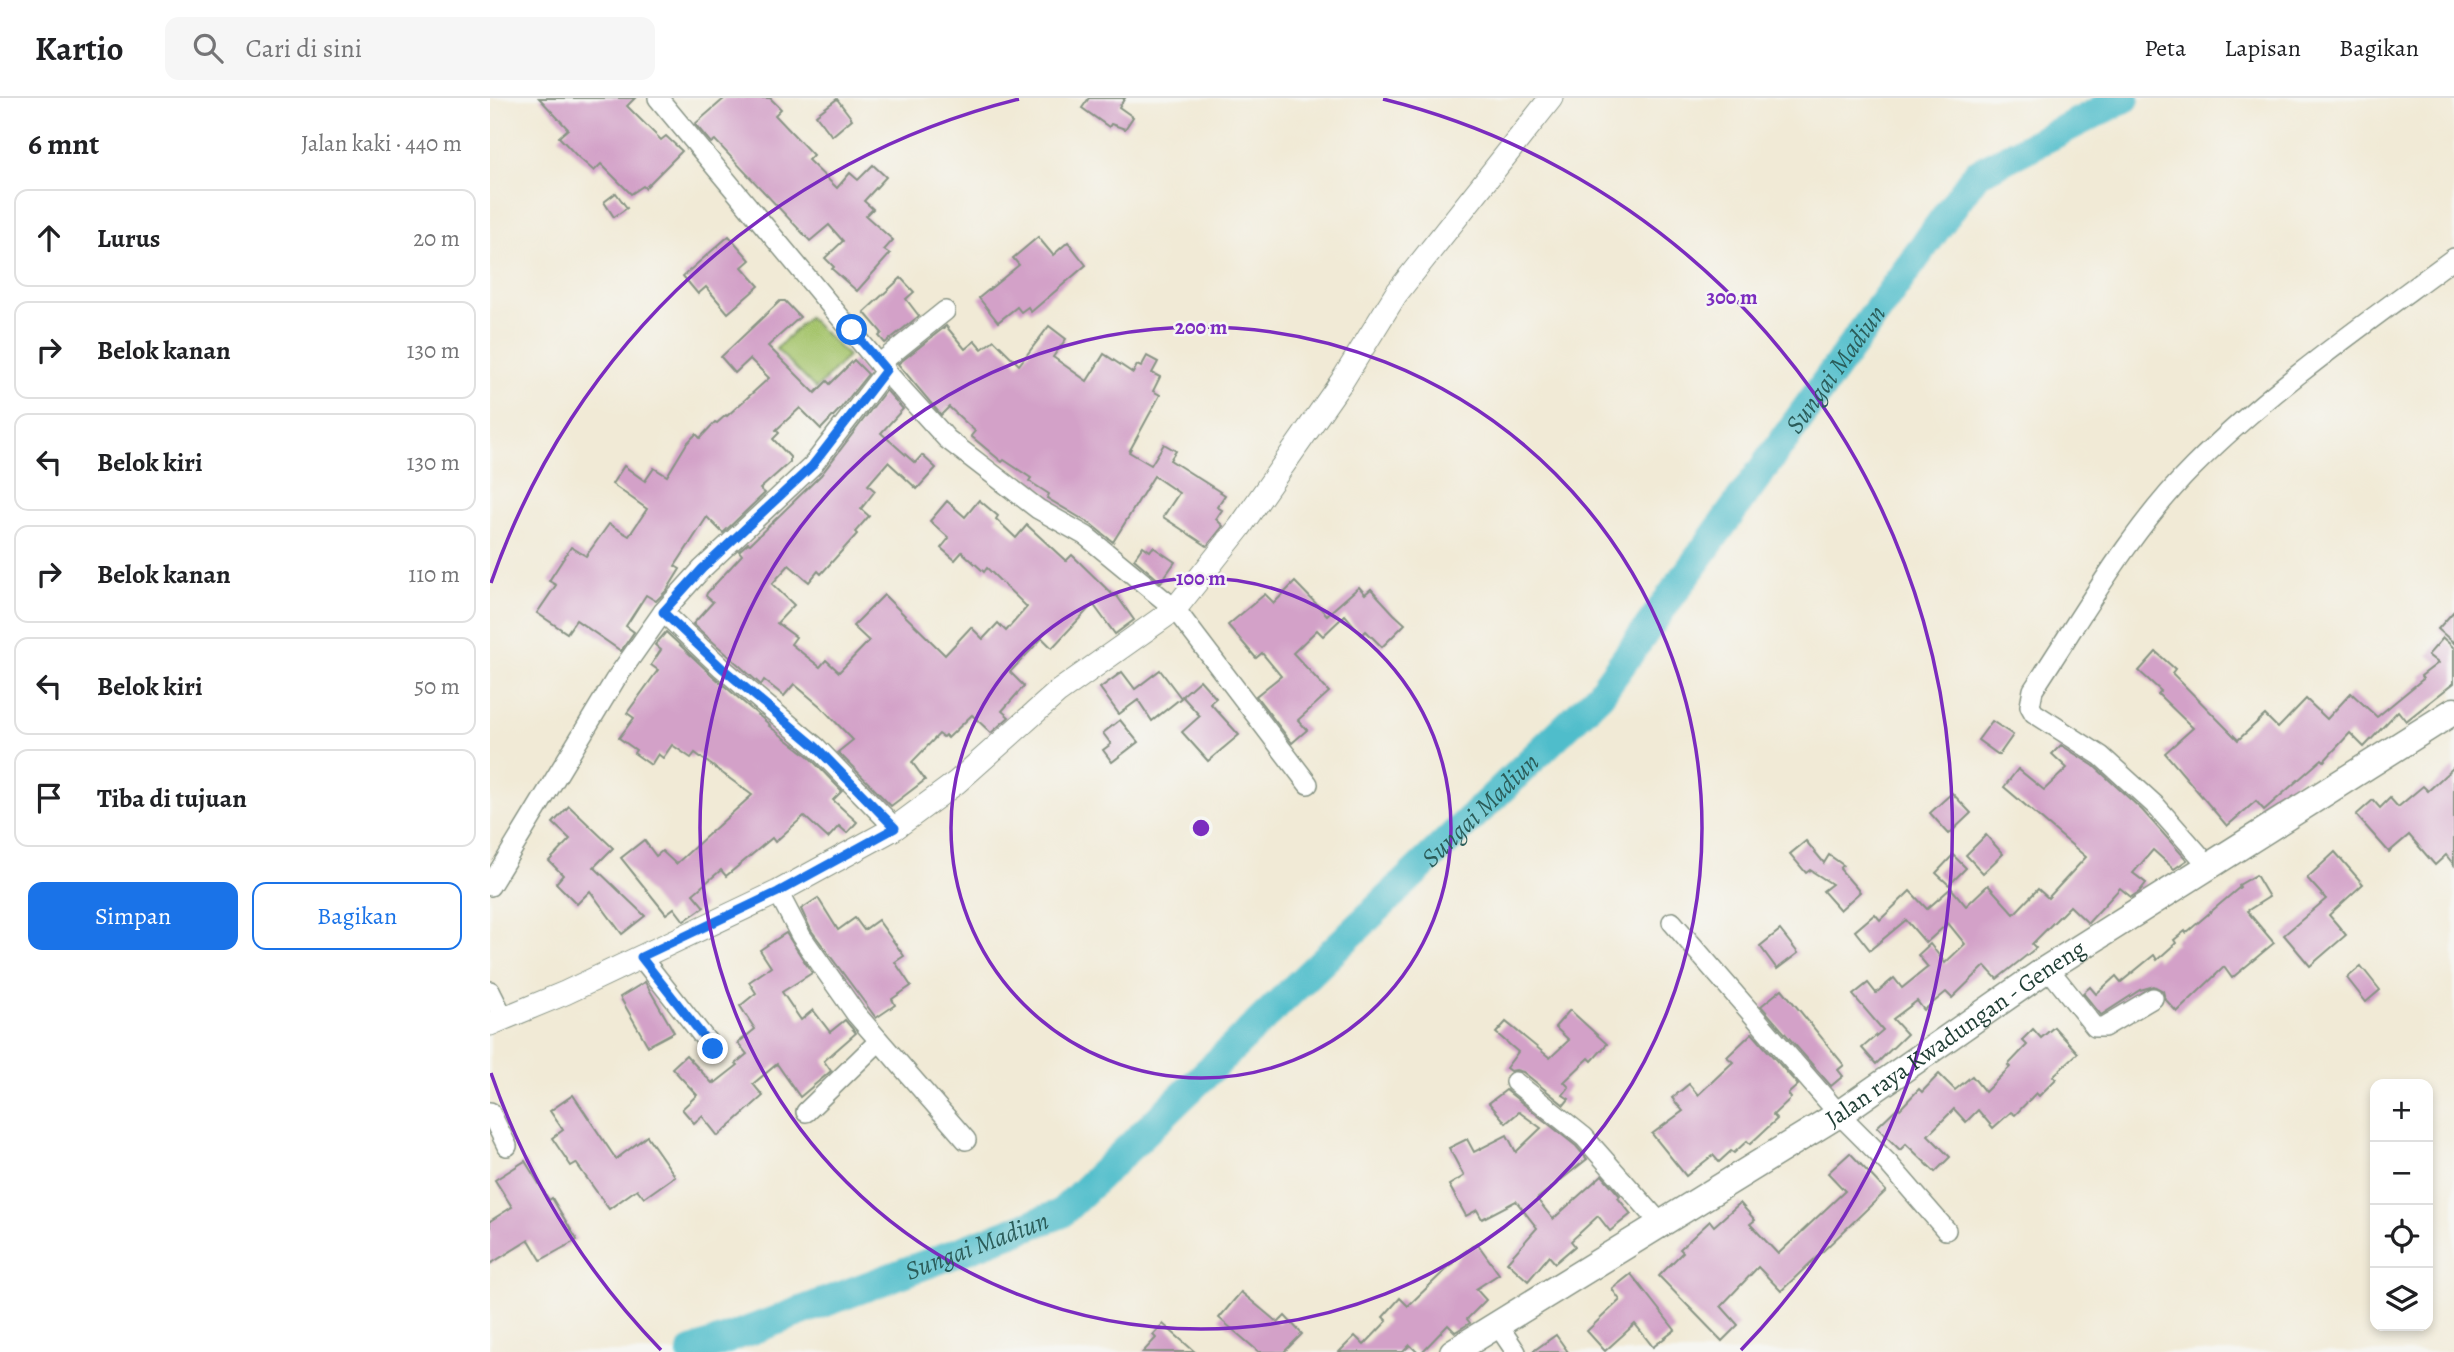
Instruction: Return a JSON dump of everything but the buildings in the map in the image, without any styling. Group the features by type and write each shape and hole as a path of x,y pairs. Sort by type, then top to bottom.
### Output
{"main road":[{"name":"Jalan raya Kwadungan - Geneng","path":"1453,1352 1662,1226 1839,1114 2048,968 2454,711"}],"street":[{"path":"658,98 883,367 947,439 1038,509 1086,536 1175,609 1308,784"},
{"path":"490,991 497,1021 778,892 895,828 957,782 1058,692 1175,609 1240,527 1342,381 1396,294 1551,98"},
{"path":"2208,865 2155,806 2101,755 2034,713 2029,706 2033,690 2149,516 2193,467 2256,410 2332,349 2454,258"},
{"path":"490,886 615,680 663,612 702,569 812,466 883,367 945,311"},
{"path":"663,612 722,668 816,747 895,828"},
{"path":"778,892 819,965 879,1041 966,1140"},
{"path":"1672,922 1839,1114 1888,1163 1946,1230"},
{"path":"641,957 713,1049"},
{"path":"2048,968 2095,1027 2104,1027 2153,998"},
{"path":"806,1112 879,1041"},
{"path":"1515,1082 1584,1137 1662,1226"},
{"path":"490,1112 507,1146"},
{"path":"1497,1324 1516,1352"}],"green space":[{"path":"808,317 848,356 816,389 776,349"}],"waterway":[{"name":"Sungai Madiun","path":"692,1352 1060,1214 1600,694 1976,174 2125,98"}],"route":[{"path":"713,1049 641,957 778,892 895,828 816,747 722,668 663,612 702,569 812,466 886,370 852,330"}]}
